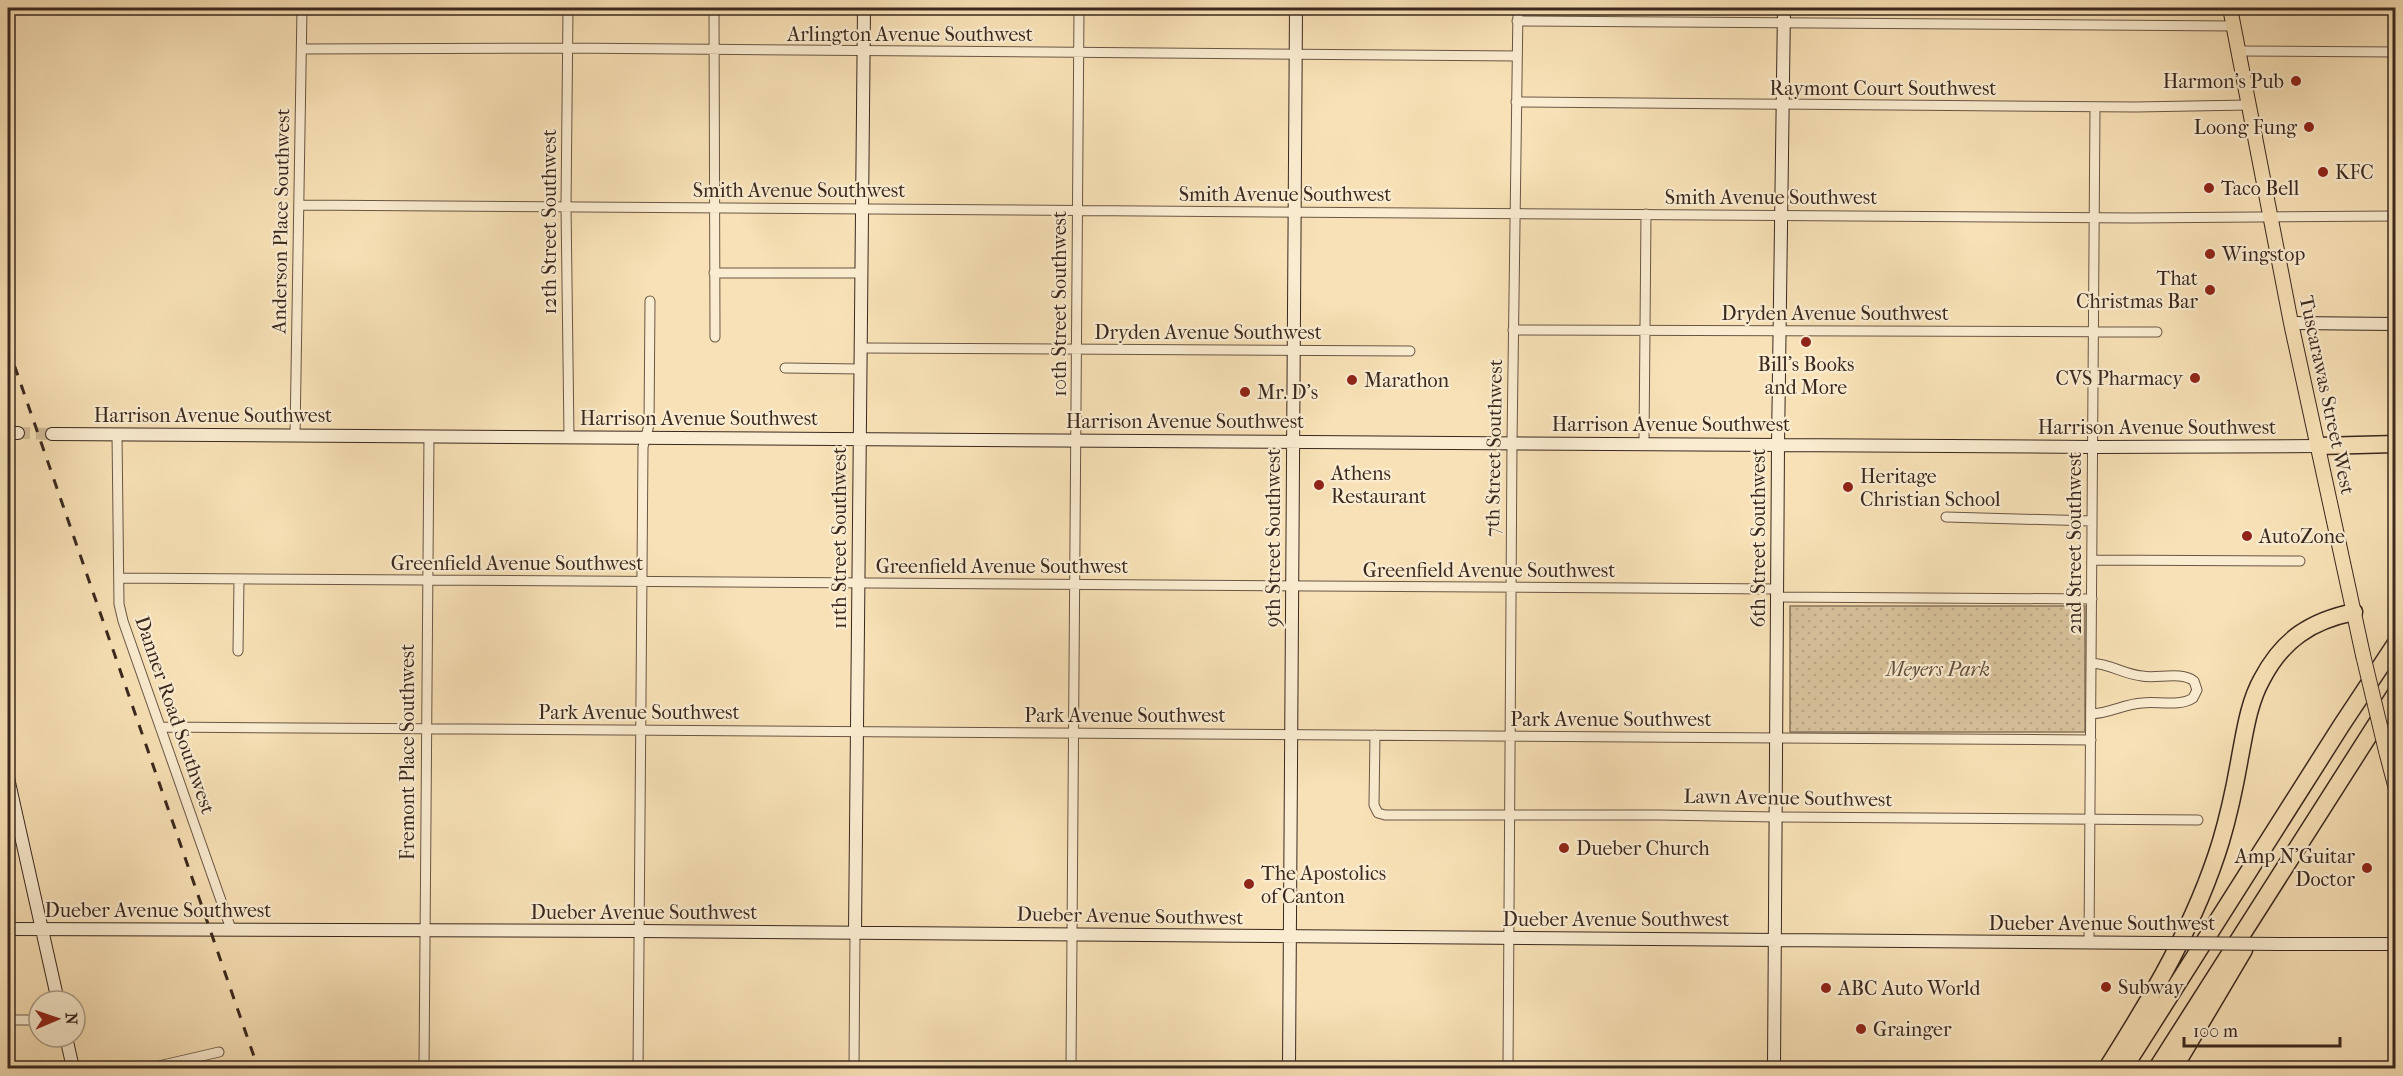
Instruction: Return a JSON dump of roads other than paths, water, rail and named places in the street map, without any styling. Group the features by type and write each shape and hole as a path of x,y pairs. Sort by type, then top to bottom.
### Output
{"highway":[{"path":"2318,446 2396,444"},
{"path":"2107,1068 2162,976 2192,917 2221,842 2233,795 2248,716 2261,680 2283,648 2299,634 2329,617 2354,612"},
{"path":"2124,1068 2396,643"},
{"path":"2157,1068 2396,693"},
{"path":"2174,1068 2238,961 2296,848"}],"main road":[{"name":"Tuscarawas Street West","path":"2230,8 2291,323 2363,655 2396,789"}],"street":[{"name":"Anderson Place Southwest","path":"295,435 302,8"},
{"name":"12th Street Southwest","path":"568,8 566,206 569,436"},
{"path":"714,8 715,337"},
{"name":"11th Street Southwest","path":"854,1068 864,8"},
{"name":"10th Street Southwest","path":"1071,1068 1079,8"},
{"name":"9th Street Southwest","path":"1289,1068 1296,8"},
{"name":"7th Street Southwest","path":"1508,1068 1513,330 1518,8"},
{"name":"6th Street Southwest","path":"1774,1068 1779,330 1784,8"},
{"path":"1517,21 2234,26"},
{"name":"Arlington Avenue Southwest","path":"302,49 567,48 1517,56"},
{"path":"2238,51 2396,52"},
{"name":"Raymont Court Southwest","path":"1516,102 1783,105 2249,105"},
{"name":"2nd Street Southwest","path":"2089,943 2095,106"},
{"name":"Smith Avenue Southwest","path":"300,205 2093,218 2396,216"},
{"path":"1644,444 1646,214"},
{"path":"714,273 862,273"},
{"path":"638,1068 643,447 649,426 650,301"},
{"path":"2291,323 2396,324"},
{"name":"Dryden Avenue Southwest","path":"1513,330 2157,332"},
{"name":"Dryden Avenue Southwest","path":"861,348 1410,351"},
{"path":"785,368 861,369"},
{"name":"Harrison Avenue Southwest","path":"51,434 2093,447 2318,446"},
{"name":"Danner Road Southwest","path":"117,434 119,604 231,929"},
{"name":"Fremont Place Southwest","path":"424,1068 426,580 429,436"},
{"path":"1946,517 2092,521"},
{"path":"2092,560 2300,561"},
{"name":"Greenfield Avenue Southwest","path":"119,578 1511,588 2092,599"},
{"path":"238,651 239,579"},
{"path":"2091,663 2108,664 2140,676 2185,677 2194,681 2197,690 2193,698 2185,702 2139,703 2112,712 2091,714"},
{"name":"Park Avenue Southwest","path":"160,728 2091,740"},
{"name":"Lawn Avenue Southwest","path":"1375,735 1374,805 1378,813 1385,815 2198,819"},
{"path":"8,778 55,989"},
{"name":"Dueber Avenue Southwest","path":"8,929 640,931 2396,944"},
{"path":"8,1020 27,1020"},
{"path":"69,1049 73,1068"},
{"path":"150,1068 177,1065 219,1052"}],"tunnel":[{"path":"18,433 52,434"}],"railway":[{"path":"8,347 258,1068"}],"place":[{"name":"Harmon's Pub","path":"2296,81"},
{"name":"Loong Fung","path":"2309,127"},
{"name":"KFC","path":"2323,172"},
{"name":"Taco Bell","path":"2209,188"},
{"name":"Wingstop","path":"2210,254"},
{"name":"That Christmas Bar","path":"2210,290"},
{"name":"Bill's Books and More","path":"1806,342"},
{"name":"CVS Pharmacy","path":"2195,378"},
{"name":"Marathon","path":"1352,380"},
{"name":"Mr. D's","path":"1245,392"},
{"name":"Athens Restaurant","path":"1319,485"},
{"name":"Heritage Christian School","path":"1848,487"},
{"name":"AutoZone","path":"2247,536"},
{"name":"Dueber Church","path":"1564,848"},
{"name":"Amp N'Guitar Doctor","path":"2367,868"},
{"name":"The Apostolics of Canton","path":"1249,884"},
{"name":"Subway","path":"2106,987"},
{"name":"ABC Auto World","path":"1826,988"},
{"name":"Grainger","path":"1861,1029"}],"park label":[{"name":"Meyers Park","path":"1938,669"}]}
